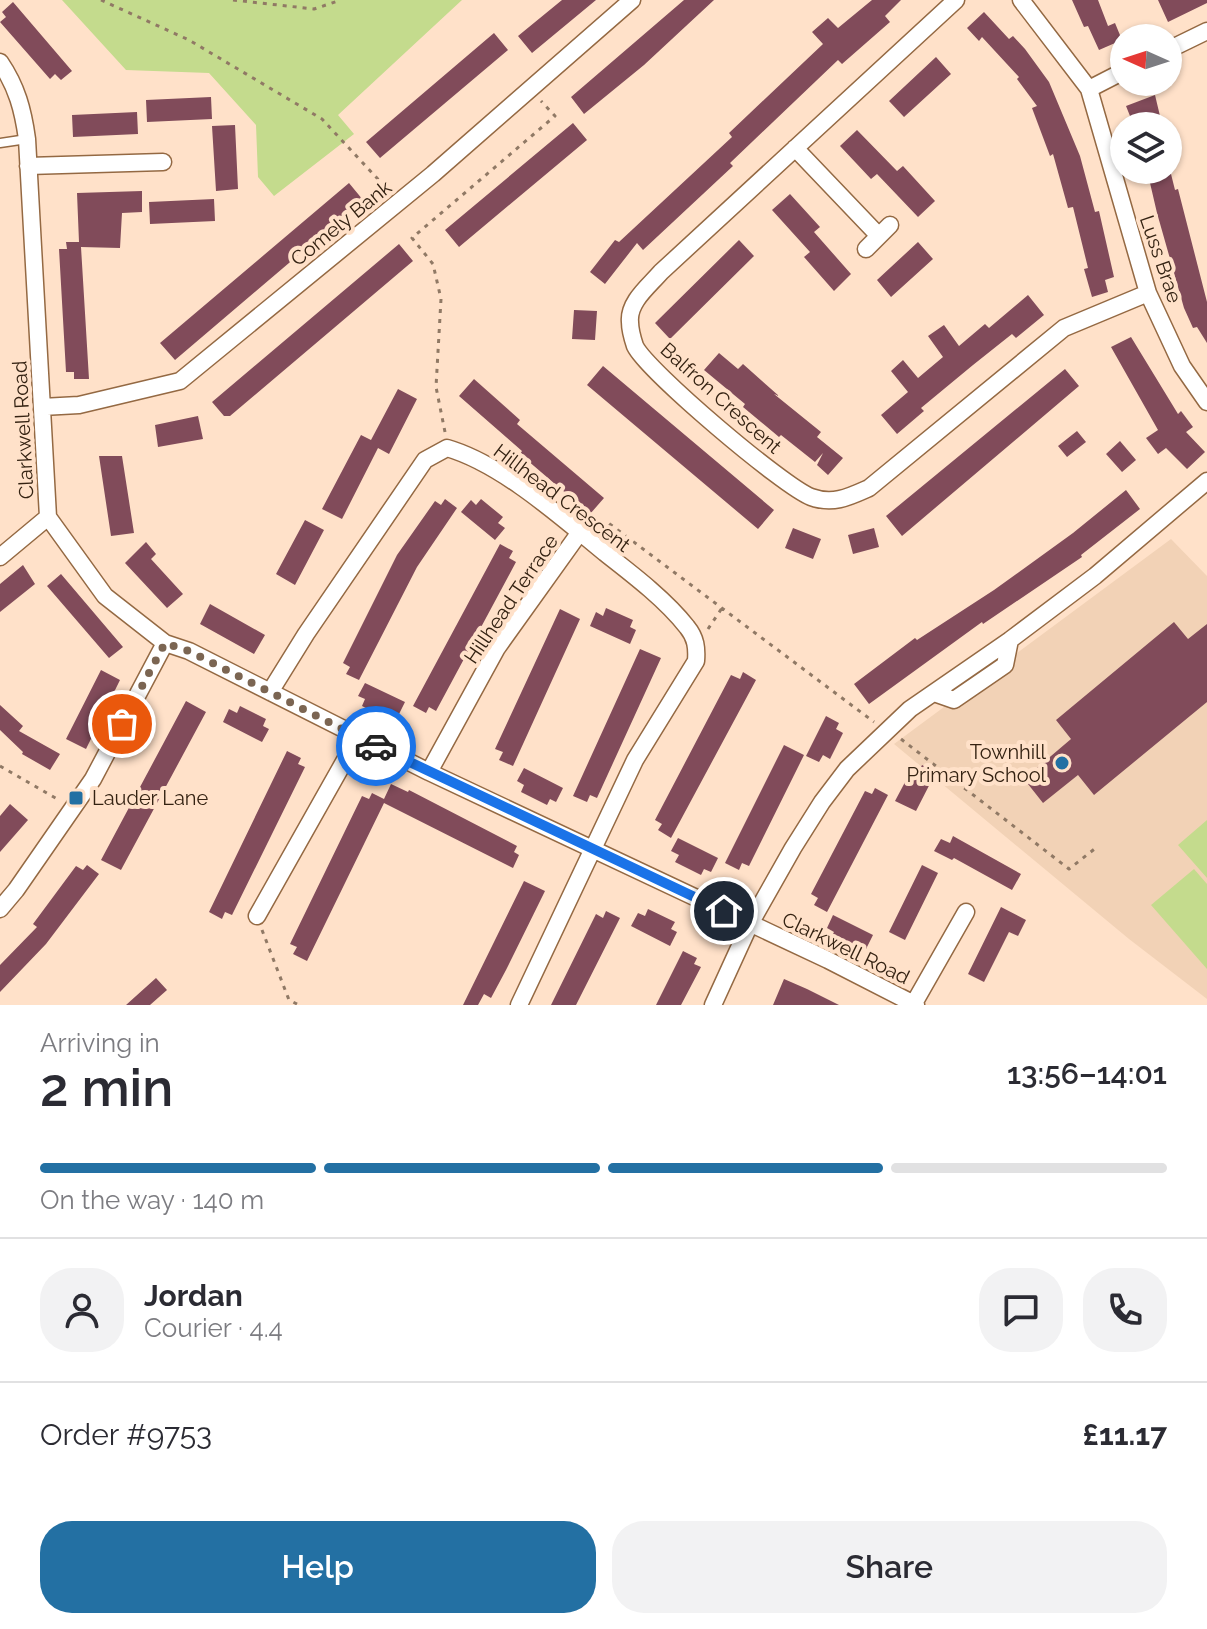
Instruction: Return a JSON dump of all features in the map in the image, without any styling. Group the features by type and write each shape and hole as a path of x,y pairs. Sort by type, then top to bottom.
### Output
{"street":[{"name":"Comely Bank","path":"42,407 79,405 180,381 399,202 632,0"},
{"name":"Balfron Crescent","path":"956,0 661,272 637,298 629,319 636,347 675,389 762,462 811,497 839,502 869,488 1064,328 1148,293"},
{"name":"Luss Brae","path":"1021,0 1089,89 1148,293 1182,366 1207,402"},
{"path":"1182,43 1207,31"},
{"name":"Clarkwell Road","path":"0,62 16,87 27,139 48,517 105,596 165,643 189,651 429,772 914,1004 966,912"},
{"path":"1089,89 1110,78"},
{"path":"795,148 885,231 866,249"},
{"path":"28,166 163,162"},
{"path":"270,692 425,460 447,448"},
{"name":"Hillhead Crescent","path":"447,448 470,454 542,502 637,579 688,627 697,645"},
{"path":"713,1005 750,924 822,802 847,769 910,709 1095,576 1207,481"},
{"path":"0,557 48,517"},
{"name":"Hillhead Terrace","path":"429,772 497,648 586,537"},
{"path":"0,909 93,779 165,643"},
{"path":"519,1005 635,760 696,661 697,645"},
{"path":"257,916 358,737"}],"lane":[{"path":"0,143 27,139"}],"path":[{"path":"101,0 189,40 322,119 399,202"},
{"path":"233,0 314,9 341,0"},
{"path":"447,448 436,387 441,299 433,264 412,238 555,116 529,88"},
{"path":"586,537 607,522 1069,869 1097,847"},
{"path":"697,645 722,608"},
{"path":"0,766 73,808"},
{"path":"257,916 289,1000 299,1005"}],"shaded area":[{"name":"Townhill Primary School","path":"1171,539 1207,576 1207,999 1129,939 894,744"}],"green space":[{"path":"62,0 462,0 338,115 354,134 274,196 258,177 256,125 209,73 126,70"},
{"path":"1207,820 1207,878 1178,845"},
{"path":"1194,869 1207,884 1207,969 1151,905"}],"building":[{"path":"562,0 596,0 532,53 518,36"},
{"path":"684,0 714,0 644,65 584,114 571,97"},
{"path":"872,0 901,0 885,16 890,22 842,64 838,60 730,163 733,166 643,250 637,243 605,284 590,272 615,240 619,242 732,137 729,133 823,44 812,32 828,18 838,28"},
{"path":"1072,0 1098,0 1110,25 1110,45 1099,50 1088,26 1084,27"},
{"path":"1158,0 1207,0 1207,3 1168,22"},
{"path":"13,2 72,71 61,80 55,74 50,79 0,22 6,17 2,12"},
{"path":"984,12 1009,39 1013,36 1049,82 1080,156 1095,212 1099,211 1114,277 1105,280 1108,292 1092,297 1073,207 1068,208 1053,154 1050,156 1032,108 1037,106 1017,79 1019,77 982,37 979,41 967,28"},
{"path":"494,33 508,50 380,158 366,142"},
{"path":"936,57 951,74 904,117 889,101"},
{"path":"1155,96 1159,112 1128,112 1126,106"},
{"path":"211,97 212,119 147,122 146,100"},
{"path":"137,112 138,134 73,137 72,115"},
{"path":"573,123 587,140 459,247 445,230"},
{"path":"235,125 238,189 216,191 212,126"},
{"path":"857,130 897,171 903,166 935,201 918,217 877,174 871,179 840,146"},
{"path":"349,183 363,200 175,360 160,343"},
{"path":"1150,184 1174,184 1175,190 1178,189 1207,302 1207,343 1197,327 1193,328 1184,308"},
{"path":"142,191 142,212 122,213 120,248 81,247 89,379 74,379 74,372 66,372 59,249 67,249 66,242 79,242 77,193"},
{"path":"790,194 820,227 814,232 851,274 834,291 804,257 810,252 772,210"},
{"path":"214,199 215,221 150,224 149,202"},
{"path":"739,240 754,256 670,339 655,323"},
{"path":"918,242 933,259 891,297 877,280"},
{"path":"399,244 413,261 230,416 224,416 212,402"},
{"path":"1028,295 1044,315 1016,338 1012,334 973,365 921,408 924,411 897,434 881,415 908,392 891,371 903,360 918,378 943,357 928,336 944,325 959,346 985,324 989,328"},
{"path":"574,310 597,311 595,340 572,339"},
{"path":"1131,337 1178,414 1181,411 1193,427 1186,432 1205,452 1187,469 1166,448 1158,454 1146,438 1158,430 1111,347"},
{"path":"719,353 738,369 743,364 821,432 817,437 843,458 828,475 817,465 823,453 815,462 781,435 779,437 704,370"},
{"path":"603,366 774,510 758,529 587,385"},
{"path":"1065,369 1079,386 902,536 886,516"},
{"path":"474,379 520,420 517,424 604,498 590,514 459,396"},
{"path":"398,389 417,399 389,454 378,448 342,519 322,509 361,435 371,440"},
{"path":"198,416 203,439 158,447 155,425"},
{"path":"1077,431 1086,442 1067,457 1058,446"},
{"path":"1120,441 1136,460 1122,472 1106,454"},
{"path":"99,456 122,456 134,533 111,536"},
{"path":"1126,490 1140,509 1082,557 982,622 869,704 854,684 915,638 917,640 994,590"},
{"path":"445,499 457,508 417,567 359,680 346,674 350,667 343,663 397,555 435,501 441,505"},
{"path":"481,499 503,517 498,523 505,528 495,540 461,512 471,500 476,505"},
{"path":"305,520 324,530 295,585 276,574"},
{"path":"793,528 821,539 813,559 785,548"},
{"path":"874,528 879,547 853,554 848,535"},
{"path":"146,542 156,554 151,559 183,594 167,608 125,563"},
{"path":"500,544 513,551 509,558 516,562 436,711 429,707 426,713 413,706"},
{"path":"23,565 35,584 0,612 0,584"},
{"path":"61,574 123,647 109,658 47,586"},
{"path":"210,604 265,635 254,654 200,624"},
{"path":"606,608 633,620 630,627 636,630 630,644 590,626 596,612 603,616"},
{"path":"560,609 580,619 513,766 499,760 503,752 495,749"},
{"path":"1174,622 1188,639 1207,624 1207,702 1094,795 1078,775 1043,803 1024,779 1071,739 1056,720"},
{"path":"640,649 661,658 597,798 590,795 587,802 573,796"},
{"path":"101,670 120,680 86,749 66,739"},
{"path":"743,672 756,680 671,838 658,830 662,824 655,820 731,675 740,679"},
{"path":"365,683 405,702 398,716 391,713 388,719 362,706 365,699 358,696"},
{"path":"186,701 206,712 121,870 101,860"},
{"path":"0,705 23,726 19,731 60,754 50,770 22,754 0,730"},
{"path":"240,706 266,719 263,726 269,729 262,742 223,722 229,709 237,713"},
{"path":"826,716 839,723 836,729 843,733 830,759 823,755 819,762 806,756"},
{"path":"784,745 804,755 749,866 742,863 739,870 725,863"},
{"path":"287,751 301,758 298,764 305,767 232,915 225,912 222,919 209,912"},
{"path":"922,765 936,772 916,811 895,801 912,769 919,772"},
{"path":"524,768 563,788 556,802 550,799 547,805 521,792 524,785 517,781"},
{"path":"391,784 409,790 517,846 514,852 519,855 513,868 384,803 307,961 293,954 297,947 290,944 362,796 369,799 372,793 384,799"},
{"path":"875,788 888,795 827,912 814,905 818,898 811,894 865,791 872,794"},
{"path":"10,804 28,820 0,852 0,816"},
{"path":"953,836 1021,874 1012,890 954,858 952,860 934,851 941,839 950,843"},
{"path":"678,838 718,858 711,872 704,869 701,875 675,862 679,855 671,851"},
{"path":"87,865 99,874 46,944 0,992 0,965 37,927 33,924 76,866 83,870"},
{"path":"922,865 938,873 905,940 889,932"},
{"path":"524,881 545,891 491,998 484,994 478,1005 463,1005"},
{"path":"1001,907 1026,920 1018,936 1009,932 984,982 968,974"},
{"path":"648,909 675,922 671,929 677,932 670,946 631,926 638,913 645,916"},
{"path":"606,911 620,918 576,1005 551,1005 596,914 603,918"},
{"path":"833,915 873,935 866,949 860,945 856,952 830,939 834,932 827,928"},
{"path":"683,951 697,958 694,964 701,967 681,1005 656,1005"},
{"path":"156,978 167,990 150,1005 126,1005"},
{"path":"784,979 807,989 839,1005 773,1005"}],"way so far":[{"path":"122,724 165,643 189,651 376,746"}],"place":[{"name":"Townhill Primary School","path":"1062,763"},
{"name":"Lauder Lane","path":"76,798"}],"route":[{"path":"376,746 724,911"}]}
